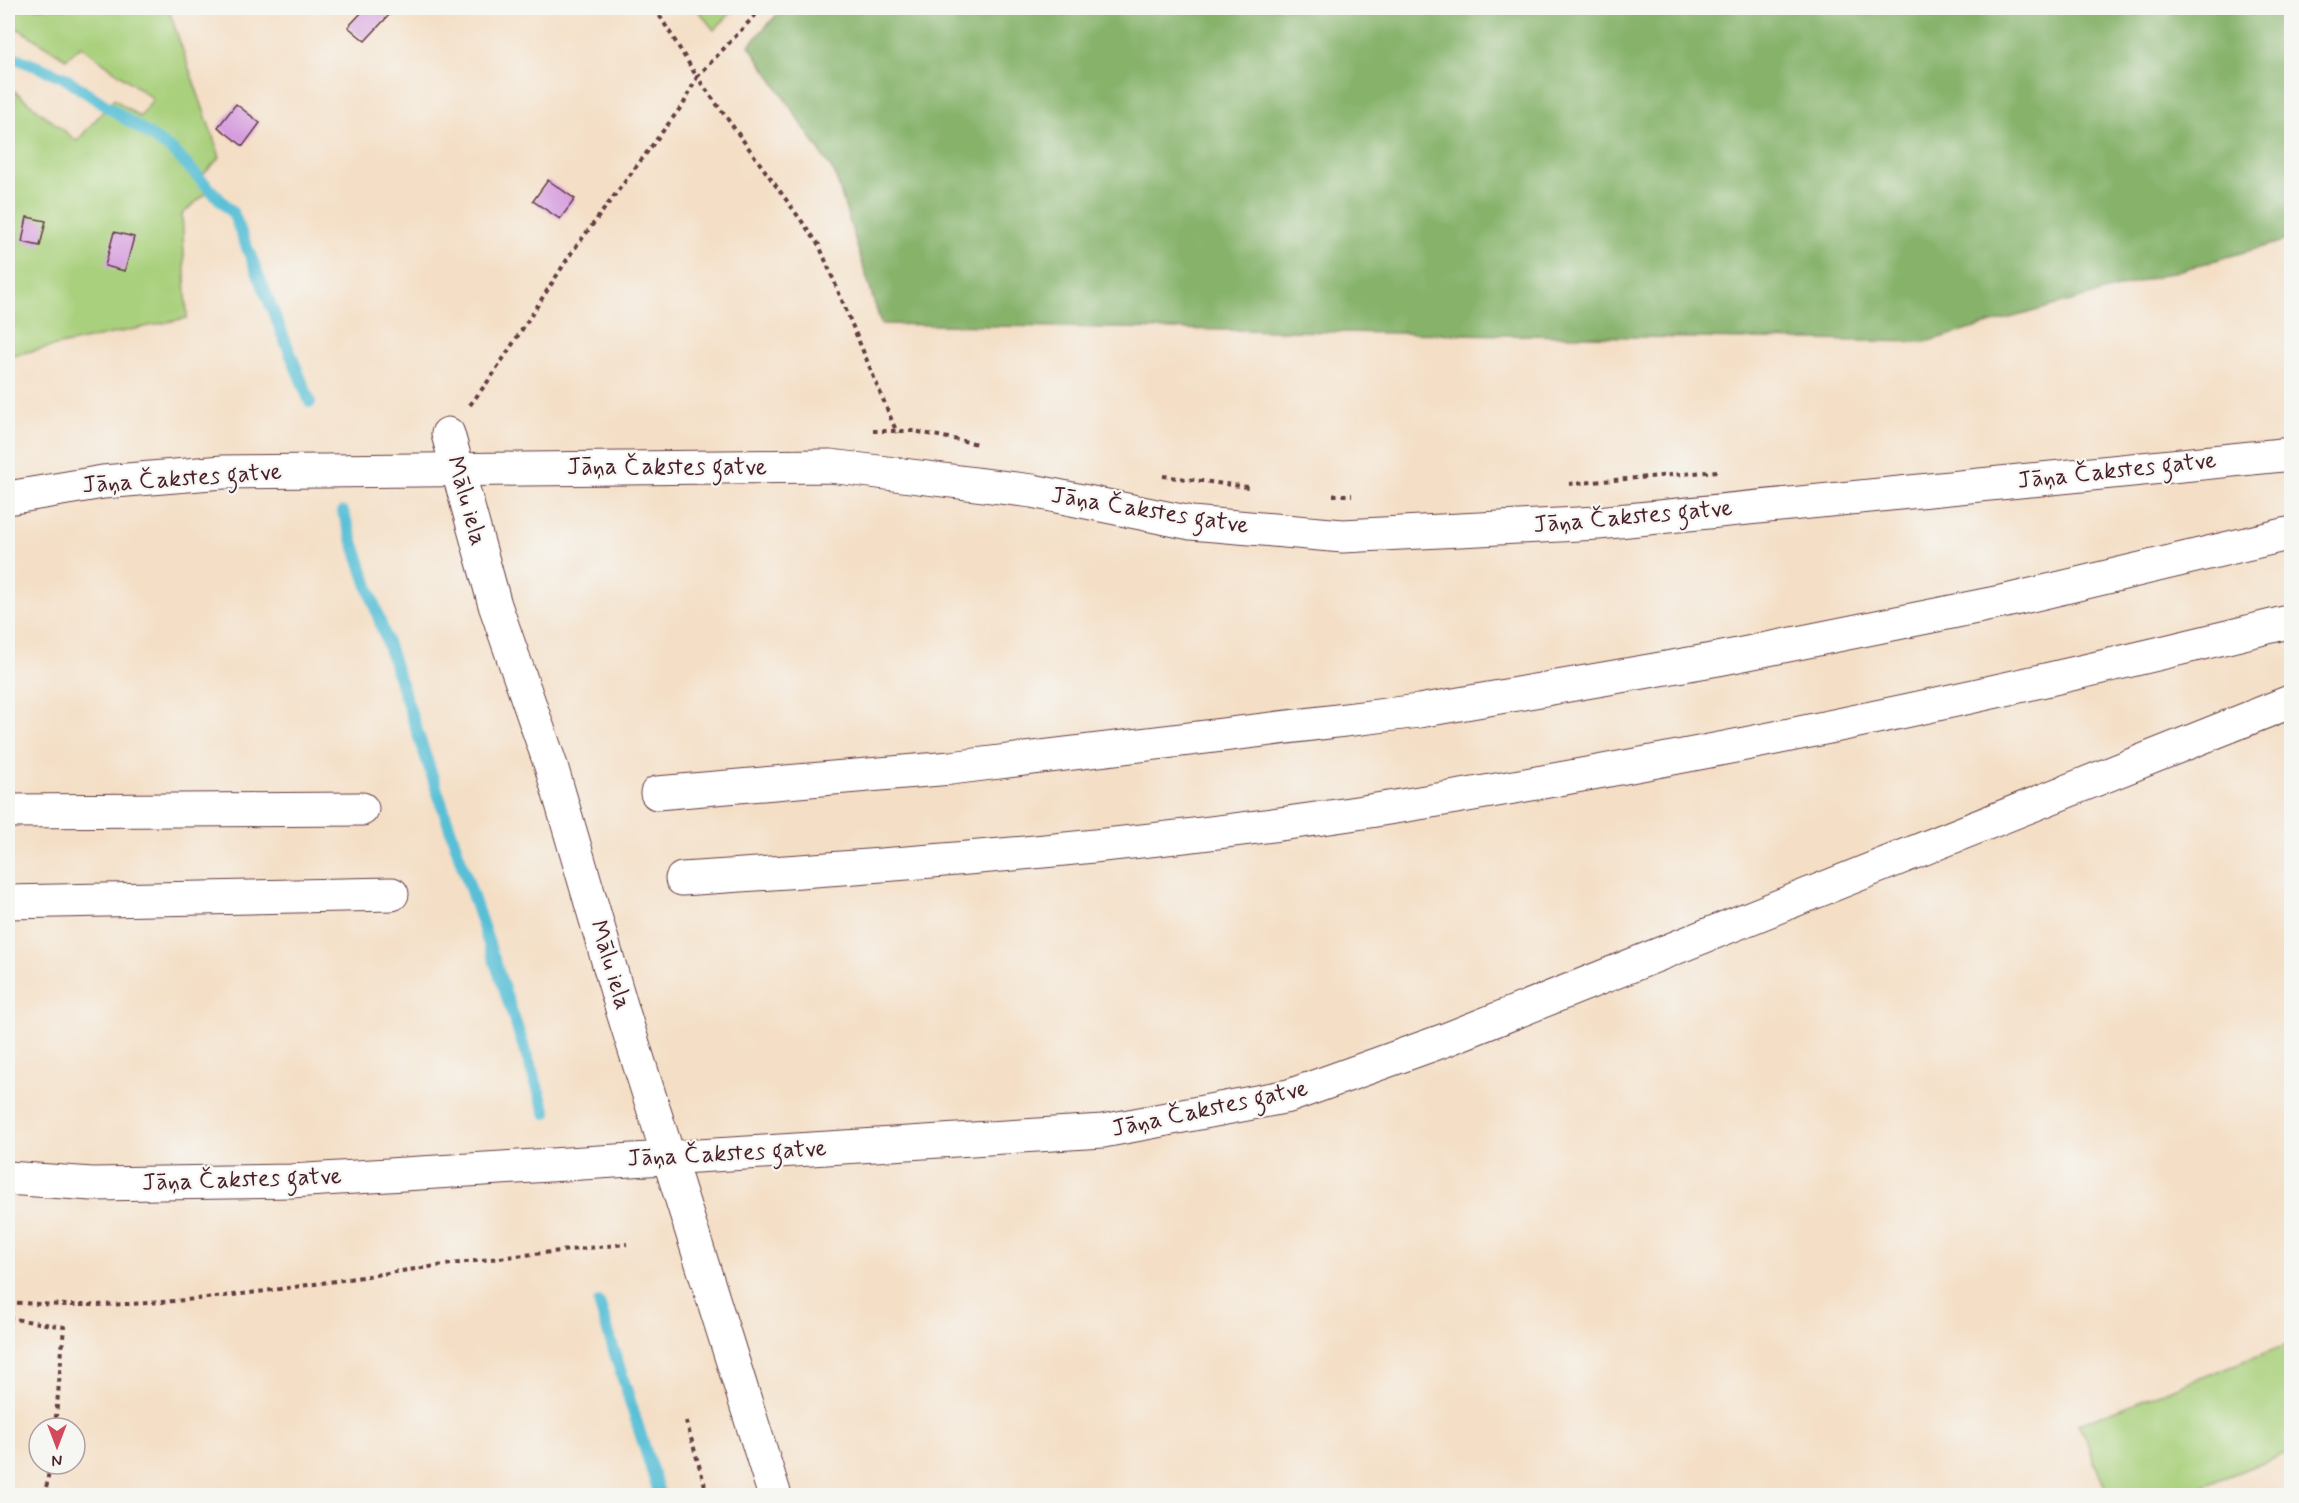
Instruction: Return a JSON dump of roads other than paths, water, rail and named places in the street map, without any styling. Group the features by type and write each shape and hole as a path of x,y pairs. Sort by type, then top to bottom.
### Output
{"street":[{"name":"Mālu iela","path":"448,434 456,470 495,605 551,766 668,1156 775,1496"},
{"name":"Jāņa Čakstes gatve","path":"8,498 103,482 223,472 619,466 830,466 1032,491 1191,522 1343,536 1598,522 2292,454"},
{"path":"657,794 951,768 1419,711 1718,659 2006,601 2292,533"},
{"path":"682,879 918,864 1154,839 1372,810 1601,772 1853,723 2126,663 2292,621"},
{"name":"Jāņa Čakstes gatve","path":"8,1178 92,1184 291,1181 1103,1131 1288,1096 1456,1036 2292,701"},
{"path":"8,811 362,809"},
{"path":"8,902 392,894"}],"waterway":[{"path":"8,55 63,77 172,150 233,213 310,402"},
{"path":"343,512 546,1113"},
{"path":"599,1303 660,1496"}]}
